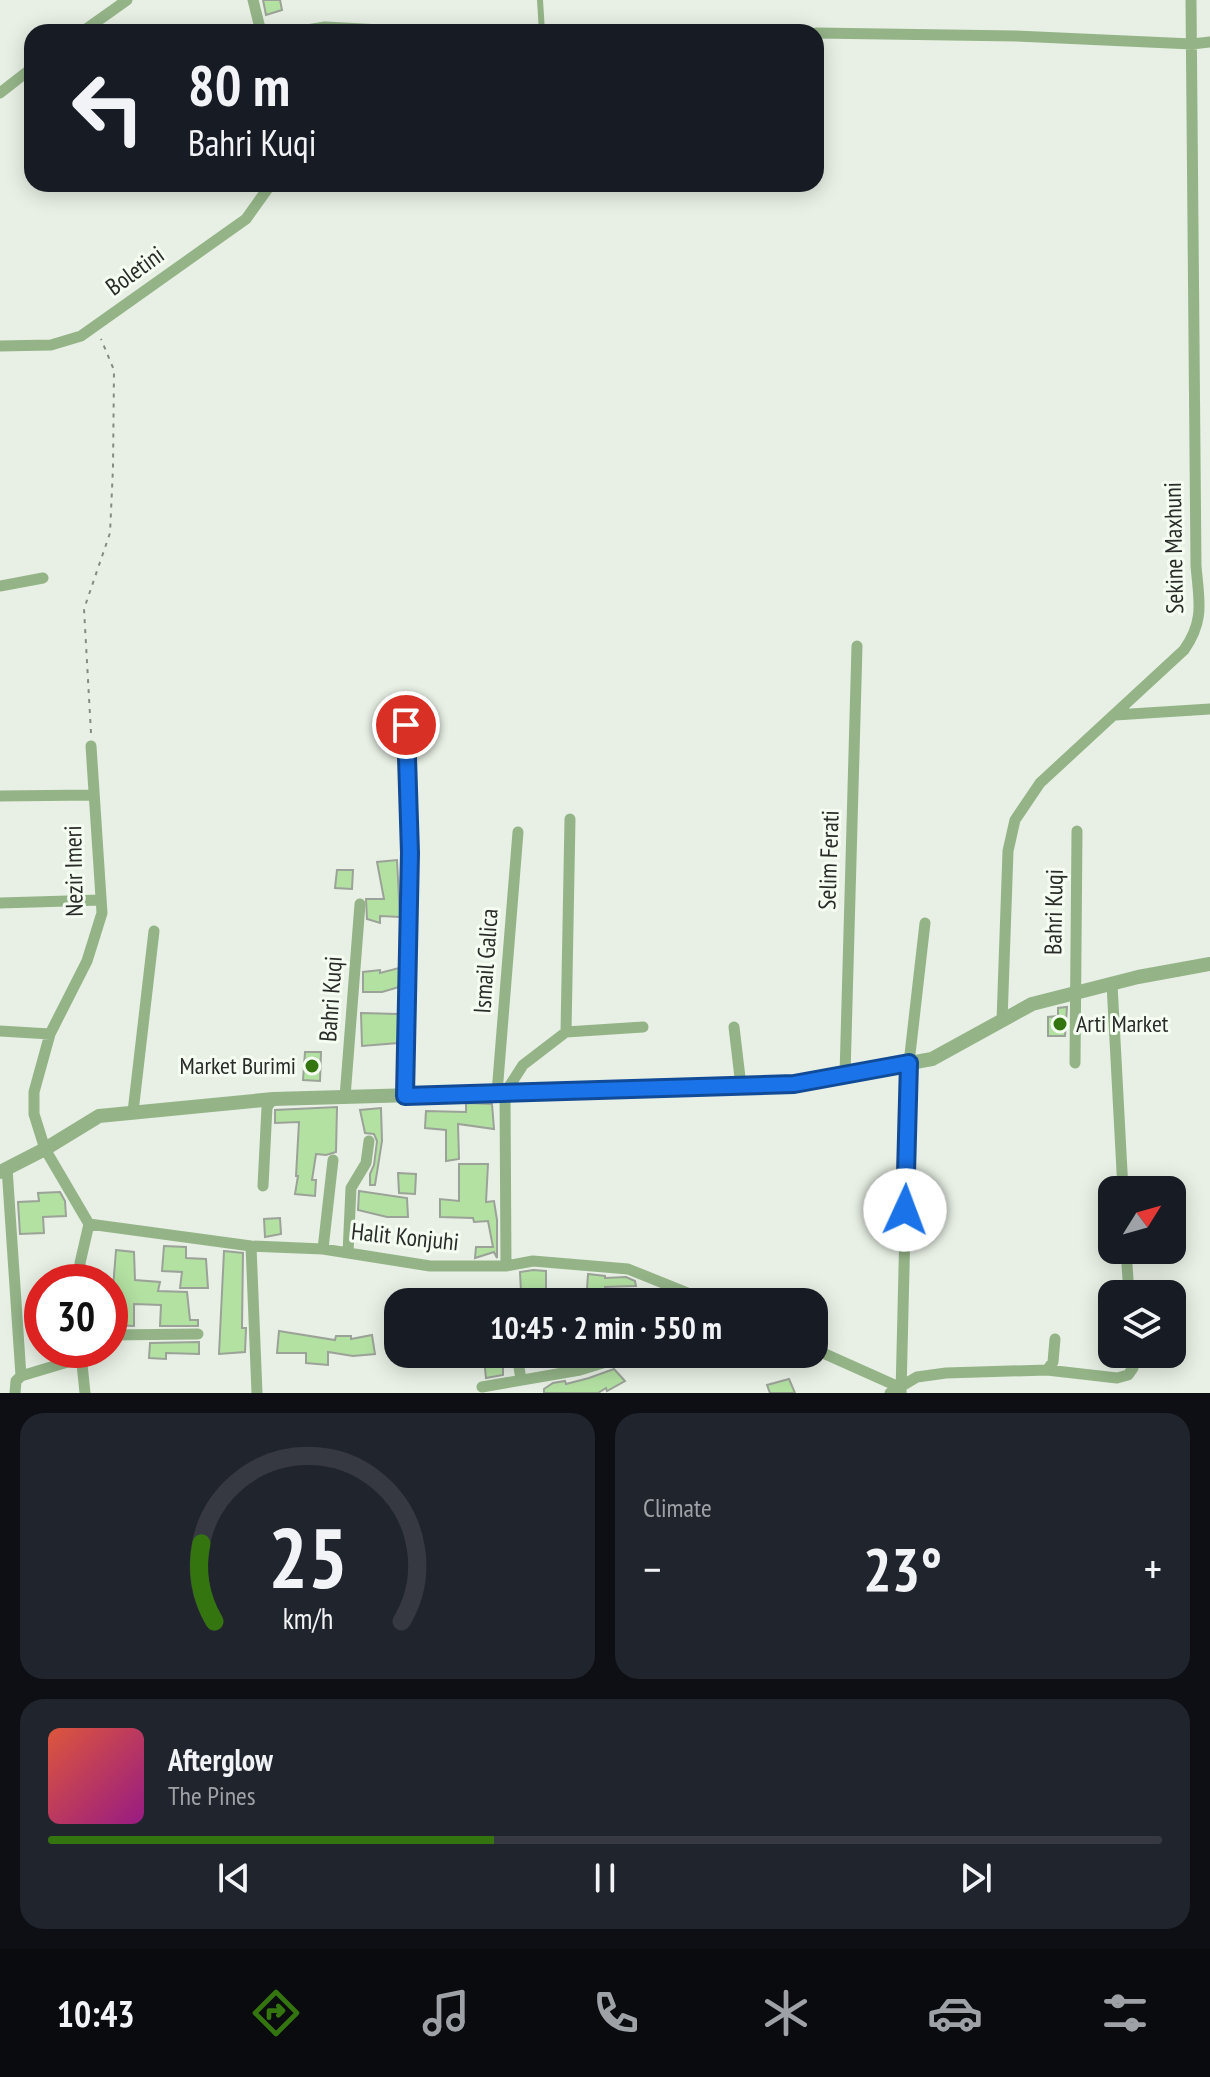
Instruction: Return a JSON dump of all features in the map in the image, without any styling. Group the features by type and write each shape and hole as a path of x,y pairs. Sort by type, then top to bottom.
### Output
{"street":[{"path":"93,24 127,0"},
{"path":"253,0 259,24"},
{"name":"Sekine Maxhuni","path":"1002,1021 1008,851 1015,820 1040,783 1184,650 1196,633 1199,609 1196,566 1191,0"},
{"path":"824,33 1016,36 1192,44 1210,42"},
{"path":"1,90 24,74"},
{"name":"Boletini","path":"0,346 51,345 81,336 246,219 265,192"},
{"path":"1196,566 1210,559"},
{"path":"0,586 43,578"},
{"name":"Selim Ferati","path":"845,1075 857,646"},
{"path":"1115,715 1210,709"},
{"path":"405,1096 410,853 406,725"},
{"name":"Nezir Imeri","path":"89,1224 45,1149 34,1114 34,1092 50,1034 87,961 102,913 91,746"},
{"path":"0,796 94,795"},
{"path":"566,1032 570,819"},
{"name":"Bahri Kuqi","path":"1075,1063 1077,831"},
{"name":"Ismail Galica","path":"506,1266 501,1093 518,832"},
{"path":"0,903 101,900"},
{"name":"Bahri Kuqi","path":"345,1097 360,904"},
{"path":"897,1391 909,1063 925,923"},
{"path":"133,1112 154,931"},
{"path":"21,1376 4,1170 99,1116 273,1099 794,1084 932,1059 1032,1004 1210,964"},
{"path":"1112,984 1122,1176"},
{"path":"501,1093 523,1065 566,1032 643,1027"},
{"path":"734,1027 741,1086"},
{"path":"0,1031 50,1034"},
{"path":"263,1186 267,1107 273,1099"},
{"path":"348,1253 351,1188 366,1163 369,1141"},
{"path":"323,1249 333,1160"},
{"path":"80,1264 89,1224"},
{"name":"Halit Konjuhi","path":"89,1224 251,1246 323,1249 430,1266 506,1266 533,1261 628,1269 675,1288"},
{"path":"251,1246 257,1393"},
{"path":"128,1335 198,1334"},
{"path":"1047,1370 1053,1362 1055,1339"},
{"path":"828,1356 897,1391"},
{"path":"15,1393 16,1381 21,1376 43,1368"},
{"path":"82,1368 85,1393"},
{"path":"519,1368 521,1380"},
{"path":"482,1387 586,1368"},
{"path":"897,1391 917,1377 946,1373 1047,1370 1117,1378 1128,1375 1133,1368"}],"lane":[{"path":"540,0 542,24"}],"path":[{"path":"91,746 92,708 84,609 110,533 114,370 96,327"}],"building":[{"path":"263,0 280,0 282,10 266,15"},
{"path":"397,860 400,917 380,916 380,923 367,919 366,899 384,899 377,862"},
{"path":"337,870 353,870 352,889 335,888"},
{"path":"399,968 399,987 382,992 363,992 363,972 380,970 380,973"},
{"name":"Arti Market","path":"1067,1007 1065,1036 1048,1036 1048,1017 1058,1016 1058,1008"},
{"path":"361,1013 398,1014 398,1043 362,1046"},
{"name":"Market Burimi","path":"305,1052 321,1052 320,1081 303,1080"},
{"path":"466,1103 492,1104 494,1129 458,1124 459,1159 446,1161 446,1130 425,1128 426,1111 466,1112"},
{"path":"337,1107 336,1152 316,1154 312,1180 316,1180 315,1196 295,1194 299,1122 275,1123 275,1110"},
{"path":"381,1108 382,1141 375,1185 370,1185 377,1141 374,1134 365,1133 360,1110"},
{"path":"459,1164 488,1164 486,1202 494,1201 497,1258 494,1252 475,1258 476,1247 493,1247 488,1221 440,1217 440,1199 459,1201"},
{"path":"398,1173 416,1174 415,1194 399,1193"},
{"path":"359,1191 407,1198 408,1217 387,1217 358,1210"},
{"path":"60,1192 65,1201 66,1216 43,1217 44,1233 20,1234 18,1202 39,1201 38,1193"},
{"path":"280,1218 281,1234 265,1237 264,1219"},
{"path":"164,1246 186,1247 186,1258 206,1259 208,1288 180,1288 182,1272 162,1271"},
{"path":"116,1250 134,1252 135,1280 160,1282 158,1291 187,1292 190,1320 198,1320 198,1326 160,1326 161,1305 134,1304 134,1326 128,1326 128,1264 115,1264"},
{"path":"224,1251 243,1253 242,1328 246,1328 245,1352 219,1354"},
{"path":"546,1271 546,1288 521,1288 520,1272"},
{"path":"588,1274 605,1278 626,1277 635,1281 636,1286 605,1288 587,1288"},
{"path":"279,1331 335,1340 336,1336 351,1336 351,1339 372,1335 375,1354 353,1356 328,1352 328,1365 306,1363 306,1353 277,1353"},
{"path":"199,1342 199,1354 166,1353 166,1359 149,1358 150,1343"},
{"path":"485,1368 503,1368 503,1375 486,1378"},
{"path":"614,1369 625,1381 607,1391 606,1388 598,1393 544,1393 544,1389 553,1383 565,1381 566,1384"},
{"path":"789,1379 795,1393 770,1393 767,1385"}],"place":[{"name":"Arti Market","path":"1060,1024"},
{"name":"Market Burimi","path":"312,1066"}],"route":[{"path":"406,725 410,853 405,1096 794,1084 909,1063 905,1210"}]}
